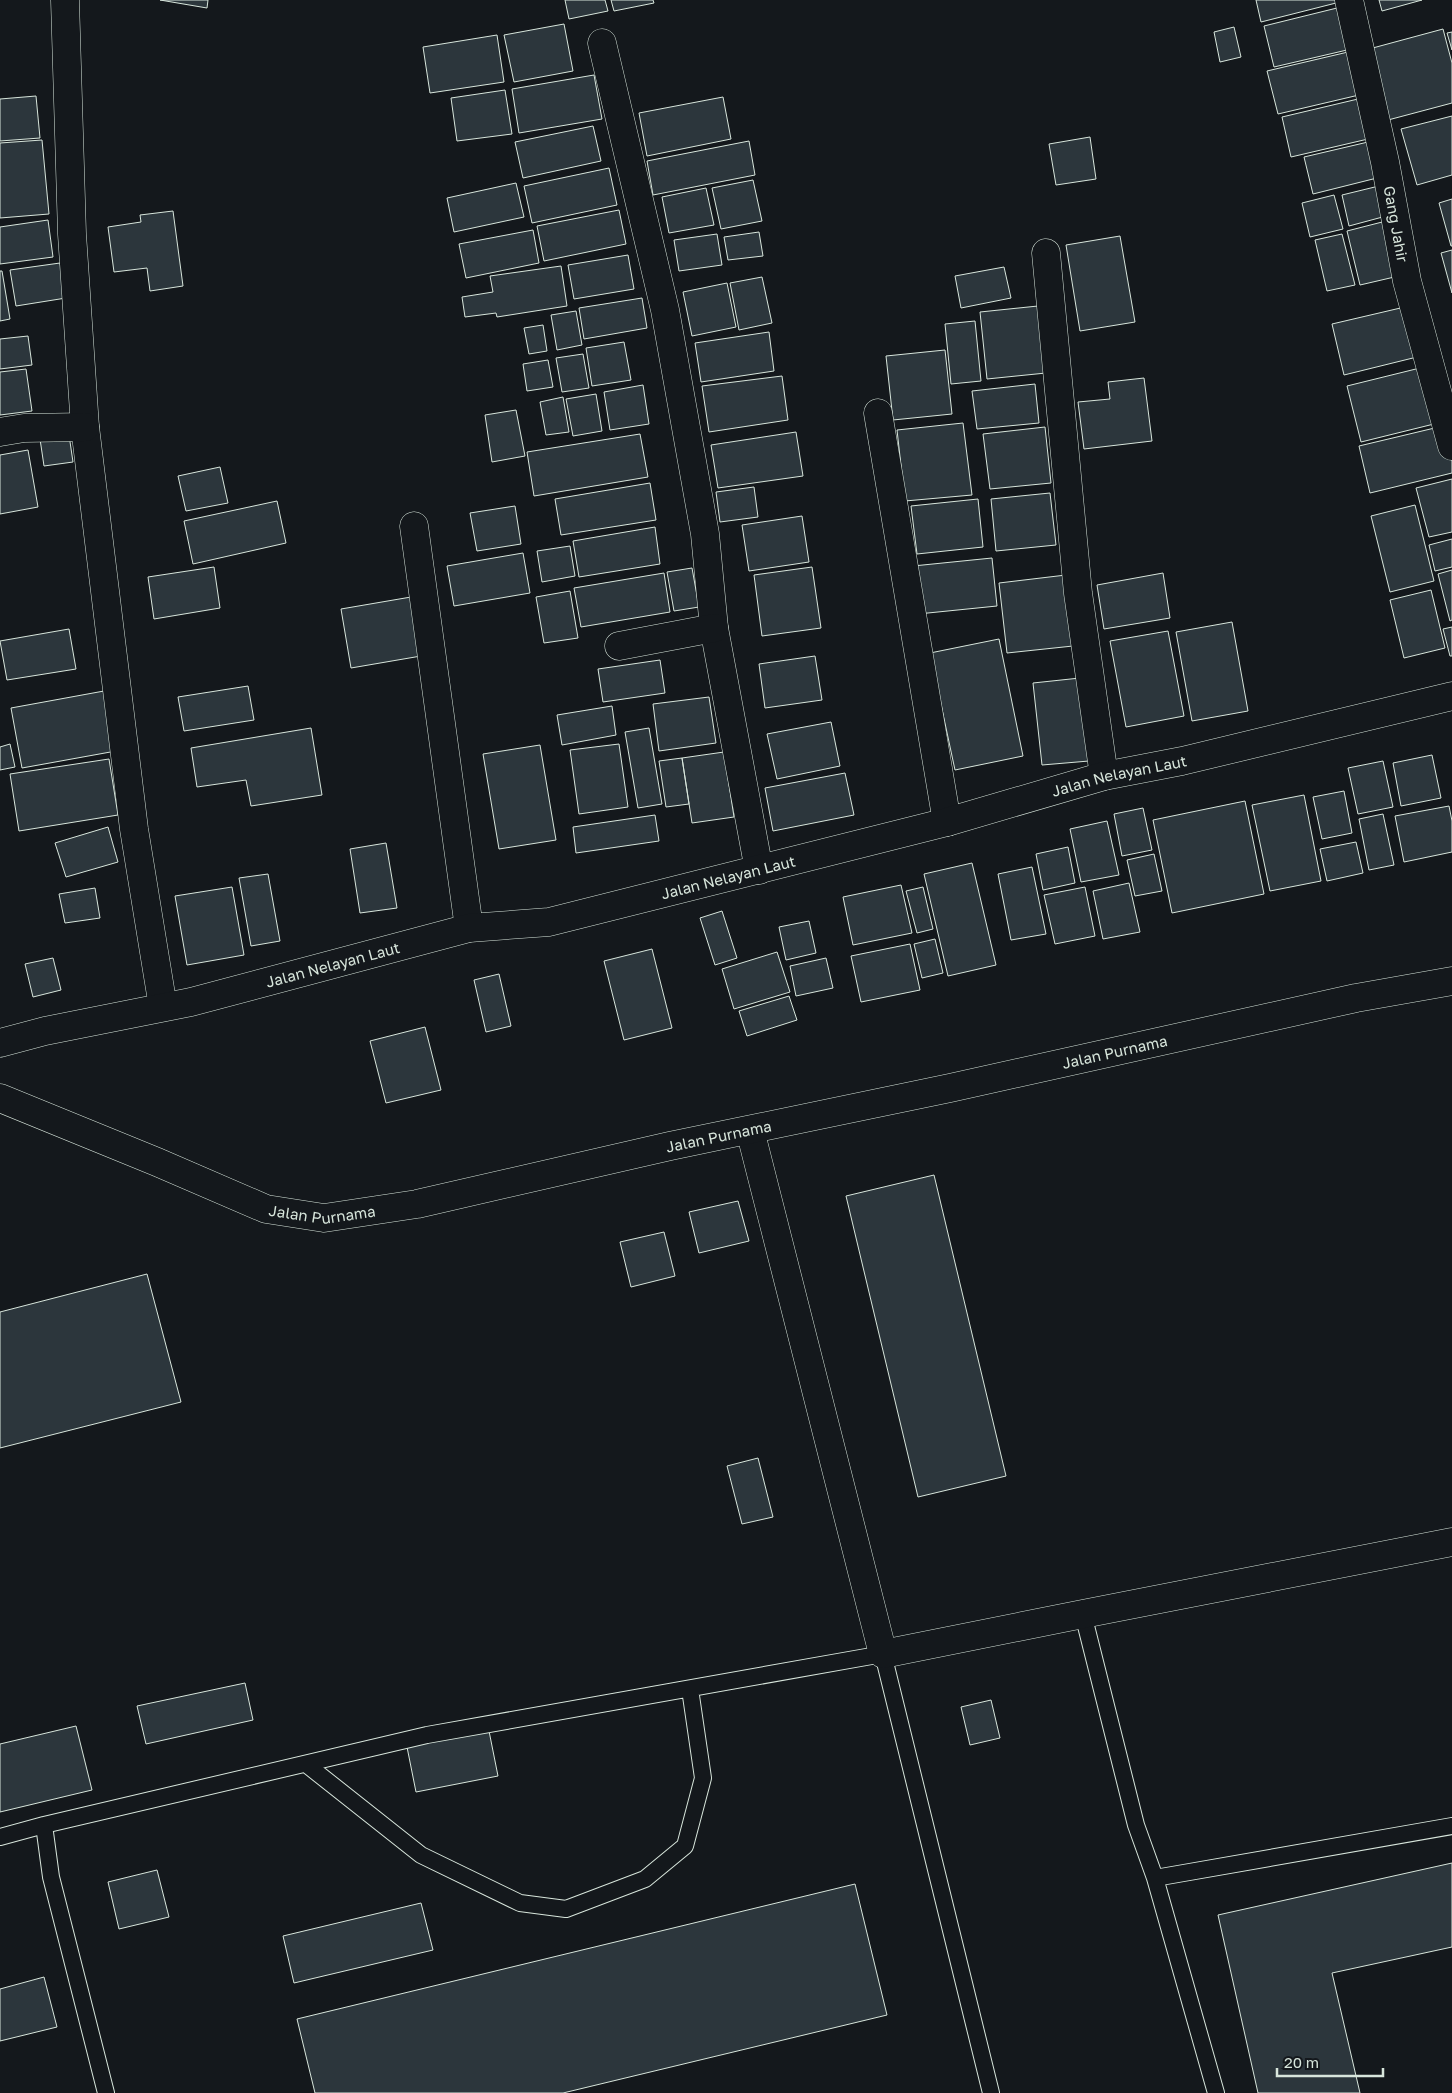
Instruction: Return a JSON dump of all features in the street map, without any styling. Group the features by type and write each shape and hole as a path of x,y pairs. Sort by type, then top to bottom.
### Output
{"street":[{"path":"65,0 72,234 85,427 134,829 163,1007"},
{"name":"Gang Jahir","path":"1349,0 1386,162 1407,281 1452,446"},
{"path":"602,43 665,310 705,534 714,628 759,870"},
{"path":"1046,254 1078,593 1104,776"},
{"path":"878,413 947,822"},
{"path":"0,432 24,428 85,427"},
{"path":"414,526 469,928"},
{"path":"619,646 714,628"},
{"name":"Jalan Nelayan Laut","path":"0,1043 45,1031 191,1002 469,928 549,922 947,822 1104,776 1182,761 1452,696"},
{"name":"Jalan Purnama","path":"0,1098 266,1209 324,1218 418,1204 670,1146 950,1088 1356,998 1452,981"},
{"path":"750,1130 884,1654 1452,1542"}],"lane":[{"path":"1083,1614 1136,1826 1155,1878 1216,2093"},
{"path":"0,1837 427,1735 884,1654 991,2093"},
{"path":"306,1764 421,1855 520,1903 566,1909 645,1879 685,1846 703,1778 690,1689"},
{"path":"44,1825 51,1877 106,2093"},
{"path":"1155,1878 1452,1826"}],"building":[{"path":"160,0 208,0 207,8"},
{"path":"565,0 605,0 608,11 569,19"},
{"path":"611,0 653,0 654,3 614,11"},
{"path":"1256,0 1340,0 1340,2 1261,22"},
{"path":"1379,0 1422,0 1382,11"},
{"path":"1337,8 1347,50 1274,67 1264,26"},
{"path":"564,24 573,71 514,82 504,35"},
{"path":"1234,27 1241,57 1220,62 1214,32"},
{"path":"1443,29 1452,63 1452,103 1388,120 1369,49"},
{"path":"1452,32 1452,50 1447,33"},
{"path":"497,35 504,82 430,93 423,47"},
{"path":"1348,52 1359,95 1278,114 1267,71"},
{"path":"594,75 602,119 519,133 512,89"},
{"path":"505,90 512,134 457,141 451,98"},
{"path":"36,96 40,138 0,141 0,99"},
{"path":"723,97 731,139 647,156 639,113"},
{"path":"1358,99 1368,139 1291,157 1282,117"},
{"path":"1452,116 1452,175 1417,185 1401,129"},
{"path":"593,126 601,161 523,178 515,142"},
{"path":"1090,137 1096,179 1056,185 1049,144"},
{"path":"42,140 49,214 0,218 0,143"},
{"path":"749,141 755,175 653,195 647,161"},
{"path":"1368,142 1377,178 1313,194 1304,157"},
{"path":"609,168 617,205 532,223 524,186"},
{"path":"753,180 762,221 721,229 712,188"},
{"path":"516,183 524,217 454,232 447,198"},
{"path":"1383,185 1390,215 1349,226 1342,195"},
{"path":"706,188 714,225 669,233 662,197"},
{"path":"1334,195 1343,229 1310,237 1302,203"},
{"path":"1452,199 1452,246 1451,246 1439,203"},
{"path":"619,210 626,244 544,261 537,226"},
{"path":"173,211 183,286 150,291 147,268 114,272 108,227 141,222 140,215"},
{"path":"48,220 53,257 0,264 0,227"},
{"path":"1390,220 1403,275 1360,285 1347,231"},
{"path":"533,230 539,263 466,278 459,244"},
{"path":"759,232 763,256 728,260 724,237"},
{"path":"717,234 722,265 679,271 674,240"},
{"path":"1342,234 1355,285 1327,291 1315,240"},
{"path":"1120,236 1135,322 1080,331 1066,245"},
{"path":"1452,250 1452,293 1441,253"},
{"path":"628,255 634,289 574,299 568,265"},
{"path":"60,263 66,298 16,306 10,270"},
{"path":"561,266 567,306 497,317 496,313 465,317 462,297 493,292 490,276"},
{"path":"1004,267 1011,298 961,308 955,276"},
{"path":"0,271 2,271 10,319 0,321"},
{"path":"762,277 772,323 739,330 730,283"},
{"path":"727,283 736,327 692,336 683,292"},
{"path":"642,298 647,328 584,339 579,308"},
{"path":"1038,306 1046,373 987,379 980,312"},
{"path":"1409,306 1421,356 1344,375 1332,324"},
{"path":"576,311 582,345 557,350 551,315"},
{"path":"975,321 981,381 951,384 945,324"},
{"path":"543,325 547,351 529,354 524,328"},
{"path":"769,332 774,371 701,382 695,343"},
{"path":"28,336 32,365 0,369 0,339"},
{"path":"624,342 631,380 592,386 586,348"},
{"path":"945,350 952,414 893,420 886,356"},
{"path":"583,354 589,388 562,392 556,358"},
{"path":"548,360 553,387 527,391 523,364"},
{"path":"1424,367 1438,423 1361,442 1347,386"},
{"path":"26,369 32,411 0,415 0,372"},
{"path":"782,376 788,420 709,432 702,386"},
{"path":"1144,378 1152,441 1084,449 1078,402 1110,399 1108,382"},
{"path":"1035,384 1039,423 977,429 972,391"},
{"path":"643,385 649,424 610,430 604,392"},
{"path":"596,394 602,431 573,436 566,399"},
{"path":"563,397 569,432 546,435 540,402"},
{"path":"516,410 525,456 492,462 485,415"},
{"path":"963,423 972,495 905,501 897,430"},
{"path":"1443,426 1452,461 1452,473 1370,493 1359,446"},
{"path":"1045,427 1051,483 990,489 983,434"},
{"path":"796,432 803,476 718,488 711,445"},
{"path":"640,434 648,477 534,496 527,452"},
{"path":"69,435 73,462 44,466 40,439"},
{"path":"28,450 38,507 0,514 0,455"},
{"path":"220,467 228,503 186,511 178,476"},
{"path":"1452,479 1452,532 1429,537 1416,488"},
{"path":"650,483 656,520 561,535 555,499"},
{"path":"754,487 758,517 720,522 716,492"},
{"path":"1050,493 1056,545 996,551 991,499"},
{"path":"978,499 983,547 917,554 911,506"},
{"path":"277,501 286,543 193,564 184,521"},
{"path":"1415,505 1434,581 1390,592 1371,516"},
{"path":"515,506 521,544 477,551 470,513"},
{"path":"802,516 809,562 749,571 742,525"},
{"path":"655,527 660,564 579,577 573,541"},
{"path":"1452,539 1452,567 1435,571 1429,545"},
{"path":"570,546 575,576 542,582 537,551"},
{"path":"523,553 530,593 454,606 447,566"},
{"path":"992,558 997,606 918,614 913,566"},
{"path":"214,567 220,608 154,619 148,577"},
{"path":"812,567 821,628 762,636 754,575"},
{"path":"692,568 699,607 674,611 667,572"},
{"path":"1452,570 1452,620 1450,621 1438,574"},
{"path":"664,573 670,612 581,627 574,588"},
{"path":"1163,573 1170,618 1104,629 1097,585"},
{"path":"1066,575 1073,646 1007,653 999,583"},
{"path":"1431,590 1445,648 1404,658 1390,600"},
{"path":"570,591 578,638 544,643 536,597"},
{"path":"411,597 421,656 351,668 341,609"},
{"path":"1232,622 1248,711 1192,721 1176,632"},
{"path":"1452,627 1452,656 1450,656 1443,629"},
{"path":"69,629 76,669 7,680 0,641"},
{"path":"1168,631 1184,716 1126,727 1110,641"},
{"path":"999,639 1023,756 955,770 930,653"},
{"path":"815,656 822,700 765,708 759,664"},
{"path":"660,660 665,693 603,702 598,669"},
{"path":"1080,678 1089,761 1042,765 1033,683"},
{"path":"248,686 254,720 184,731 178,697"},
{"path":"104,691 116,751 22,768 11,708"},
{"path":"709,697 716,743 659,751 653,704"},
{"path":"612,706 616,735 562,745 557,715"},
{"path":"831,722 840,766 777,779 767,734"},
{"path":"311,728 322,795 251,806 246,780 197,787 191,748"},
{"path":"649,728 662,804 638,808 625,732"},
{"path":"10,744 15,767 0,770 0,747"},
{"path":"619,744 628,807 579,814 570,750"},
{"path":"540,745 556,840 499,849 483,754"},
{"path":"724,752 734,817 692,823 682,758"},
{"path":"1432,755 1441,798 1401,806 1393,763"},
{"path":"682,758 689,804 666,807 659,761"},
{"path":"109,759 118,815 19,831 10,774"},
{"path":"1383,761 1393,807 1358,814 1348,768"},
{"path":"845,773 854,815 773,831 765,788"},
{"path":"1344,791 1352,833 1322,839 1313,797"},
{"path":"1304,795 1321,881 1270,891 1252,805"},
{"path":"1245,801 1264,894 1172,913 1153,820"},
{"path":"1449,806 1452,821 1452,852 1404,862 1395,816"},
{"path":"1143,808 1152,850 1122,856 1114,814"},
{"path":"1383,814 1394,865 1369,870 1359,819"},
{"path":"655,815 659,841 576,853 573,827"},
{"path":"1107,821 1119,875 1081,882 1070,829"},
{"path":"108,827 118,862 66,877 55,843"},
{"path":"1356,842 1363,873 1327,881 1320,849"},
{"path":"386,843 397,908 360,913 350,849"},
{"path":"1068,847 1075,883 1043,890 1036,854"},
{"path":"1154,854 1162,891 1135,896 1127,860"},
{"path":"972,863 996,965 948,976 924,874"},
{"path":"1032,867 1046,934 1011,940 998,874"},
{"path":"268,874 280,941 251,946 239,878"},
{"path":"1129,883 1140,932 1103,939 1093,891"},
{"path":"901,885 912,933 853,945 843,897"},
{"path":"232,887 244,955 187,965 175,896"},
{"path":"923,887 933,929 917,933 906,891"},
{"path":"1085,887 1095,936 1055,944 1044,895"},
{"path":"95,888 100,918 65,923 59,894"},
{"path":"722,911 737,958 715,965 700,918"},
{"path":"809,921 816,953 786,960 779,927"},
{"path":"935,939 943,973 922,978 914,944"},
{"path":"910,944 920,990 861,1002 851,956"},
{"path":"652,949 672,1028 624,1040 604,961"},
{"path":"777,952 790,992 734,1009 722,969"},
{"path":"53,958 61,990 33,997 25,964"},
{"path":"826,958 833,988 796,996 790,966"},
{"path":"499,974 511,1026 486,1032 474,980"},
{"path":"789,996 797,1020 747,1036 739,1011"},
{"path":"425,1027 441,1090 386,1103 370,1041"},
{"path":"934,1175 1006,1476 918,1497 846,1196"},
{"path":"738,1201 749,1241 699,1253 689,1212"},
{"path":"664,1232 675,1276 631,1287 620,1242"},
{"path":"147,1274 181,1402 0,1448 0,1312"},
{"path":"758,1458 773,1517 742,1524 727,1466"},
{"path":"245,1683 253,1720 146,1744 137,1706"},
{"path":"991,1700 1000,1738 970,1745 961,1707"},
{"path":"76,1726 92,1790 0,1812 0,1744"},
{"path":"488,1726 498,1776 416,1792 406,1742"},
{"path":"1452,1863 1452,1947 1332,1973 1360,2093 1258,2093 1218,1915"},
{"path":"157,1870 169,1917 119,1929 108,1882"},
{"path":"855,1884 887,2015 563,2093 315,2093 297,2019"},
{"path":"421,1903 433,1950 294,1983 283,1936"},
{"path":"44,1977 57,2027 0,2041 0,1989"}]}
